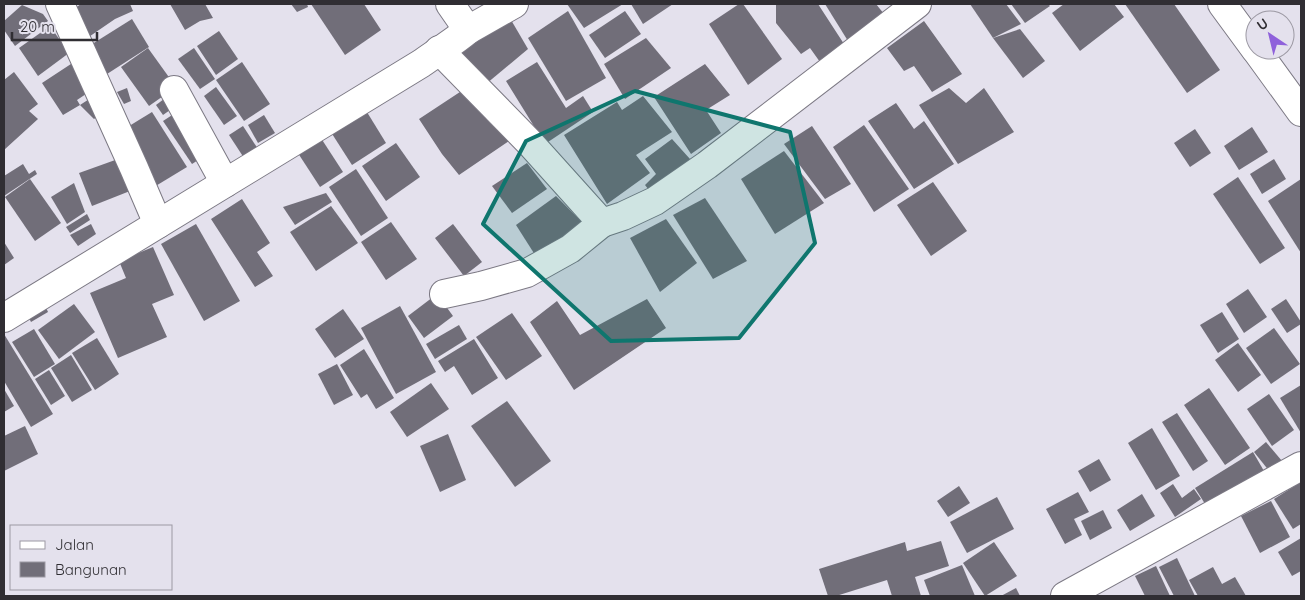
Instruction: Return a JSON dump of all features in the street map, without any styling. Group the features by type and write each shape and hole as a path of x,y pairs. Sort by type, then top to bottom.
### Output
{"street":[{"path":"60,4 158,224"},
{"path":"450,4 468,30"},
{"path":"4,318 422,63 468,30 514,4"},
{"path":"444,294 481,286 527,272 570,249 602,223 623,216 655,201 707,165 917,4"},
{"path":"1222,4 1245,35"},
{"path":"439,50 517,130 602,223"},
{"path":"1263,60 1301,112"},
{"path":"174,90 225,182"},
{"path":"1065,596 1301,466"}],"highlighted area":[{"path":"635,91 790,132 815,243 739,338 611,341 483,224 526,141"}],"building":[{"path":"81,4 130,4 133,11 115,19 80,43 68,13"},
{"path":"170,4 205,4 213,18 200,21 185,30"},
{"path":"291,4 307,4 308,7 297,12"},
{"path":"311,4 364,4 381,30 345,55"},
{"path":"567,4 623,4 584,28"},
{"path":"631,4 673,4 643,24"},
{"path":"739,4 743,4 782,59 748,85 709,24"},
{"path":"776,4 818,4 844,44 820,62 810,48 801,54 776,23"},
{"path":"825,4 876,4 884,14 848,41"},
{"path":"970,4 1006,4 1021,24 993,38"},
{"path":"1011,4 1048,4 1050,6 1025,23"},
{"path":"1064,4 1114,4 1124,17 1080,51 1052,13"},
{"path":"1125,4 1174,4 1220,70 1187,93"},
{"path":"22,5 43,14 48,21 15,46 4,30 4,21"},
{"path":"568,11 606,78 566,101 528,38"},
{"path":"625,11 641,34 605,58 589,35"},
{"path":"507,13 528,49 486,84 458,48"},
{"path":"132,19 149,47 107,74 89,46"},
{"path":"924,21 962,74 932,92 914,66 904,71 887,48"},
{"path":"50,26 69,53 38,76 19,48"},
{"path":"1020,29 1045,61 1023,78 993,38"},
{"path":"219,31 238,59 216,75 197,46"},
{"path":"646,38 671,68 625,99 604,64"},
{"path":"148,48 176,87 149,106 121,67"},
{"path":"194,48 215,79 200,89 178,59"},
{"path":"74,62 92,90 77,100 80,105 63,115 42,83"},
{"path":"242,62 270,104 244,121 216,80"},
{"path":"537,62 566,108 583,96 593,112 545,144 506,81"},
{"path":"705,64 730,95 706,110 721,133 691,154 654,97"},
{"path":"14,72 38,104 29,111 38,119 4,150 4,80"},
{"path":"216,87 237,116 224,125 204,96"},
{"path":"127,88 131,101 124,104 117,92"},
{"path":"949,88 966,103 984,88 1014,132 958,164 919,105"},
{"path":"463,90 490,123 509,141 459,175 442,154 419,119"},
{"path":"172,93 180,103 163,115 156,105"},
{"path":"97,94 107,109 94,119 80,105"},
{"path":"643,96 672,132 636,155 650,173 607,204 564,135 617,102 622,110"},
{"path":"896,103 914,129 924,121 954,164 914,189 868,121"},
{"path":"362,104 386,143 352,165 327,126"},
{"path":"183,108 209,153 192,164 163,121"},
{"path":"152,112 187,167 154,187 121,131"},
{"path":"264,115 275,133 258,143 248,125"},
{"path":"864,125 909,189 874,212 833,147"},
{"path":"243,126 260,152 246,161 229,135"},
{"path":"812,126 851,184 825,199 784,144"},
{"path":"1252,127 1268,152 1239,170 1224,146"},
{"path":"1195,129 1211,153 1190,167 1174,143"},
{"path":"317,132 343,172 320,187 294,147"},
{"path":"672,139 699,169 659,203 645,185 656,174 645,159"},
{"path":"396,143 420,177 386,201 362,166"},
{"path":"784,151 824,203 775,234 741,179"},
{"path":"118,159 130,191 92,206 79,173"},
{"path":"1274,159 1286,179 1262,194 1250,174"},
{"path":"527,163 547,189 512,213 492,186"},
{"path":"23,164 29,174 35,170 37,174 4,196 4,176"},
{"path":"356,169 388,218 361,236 329,187"},
{"path":"1238,177 1285,248 1260,264 1213,194"},
{"path":"30,179 61,223 35,241 5,197"},
{"path":"1301,179 1301,253 1268,201"},
{"path":"933,182 967,231 931,256 897,205"},
{"path":"74,183 85,212 67,224 51,197"},
{"path":"326,193 332,202 295,225 283,207"},
{"path":"556,196 592,232 544,269 516,225"},
{"path":"705,198 747,261 713,279 673,215"},
{"path":"242,199 270,243 257,252 273,276 255,287 211,219"},
{"path":"331,206 358,243 316,271 290,232"},
{"path":"87,214 90,220 70,233 66,227"},
{"path":"666,219 697,263 660,292 630,238"},
{"path":"391,222 417,259 386,280 361,242"},
{"path":"91,224 96,234 78,246 70,235"},
{"path":"196,224 240,301 204,321 161,244"},
{"path":"453,224 482,262 464,276 435,238"},
{"path":"4,242 14,258 4,265"},
{"path":"153,247 174,295 152,304 167,337 118,358 90,293 126,278 119,261"},
{"path":"1248,289 1267,317 1244,333 1226,304"},
{"path":"437,294 453,316 424,338 408,316"},
{"path":"42,299 48,312 31,322 25,310"},
{"path":"647,299 666,328 574,390 530,322 557,301 580,335"},
{"path":"1286,299 1301,322 1301,324 1287,333 1271,309"},
{"path":"74,304 95,332 59,359 38,330"},
{"path":"400,306 436,372 396,394 361,328"},
{"path":"343,309 364,339 335,358 315,329"},
{"path":"1222,312 1239,339 1218,353 1200,325"},
{"path":"512,313 542,356 506,380 476,337"},
{"path":"459,325 467,339 435,359 426,344"},
{"path":"1274,328 1300,364 1271,384 1246,348"},
{"path":"34,329 55,364 34,377 12,342"},
{"path":"4,334 53,414 31,427 4,381"},
{"path":"97,338 119,374 95,390 72,353"},
{"path":"474,339 498,378 472,395 454,366 445,372 438,361"},
{"path":"1238,343 1261,375 1238,392 1215,360"},
{"path":"364,349 394,398 376,409 367,394 361,398 340,365"},
{"path":"71,355 92,390 72,402 51,368"},
{"path":"337,364 353,395 334,405 318,374"},
{"path":"49,370 65,396 51,405 35,379"},
{"path":"431,383 449,409 407,437 390,412"},
{"path":"1301,385 1301,433 1280,398"},
{"path":"1209,388 1250,448 1225,465 1184,405"},
{"path":"4,389 14,406 4,412"},
{"path":"1269,394 1294,430 1272,446 1247,409"},
{"path":"507,401 551,461 515,487 471,426"},
{"path":"1177,413 1208,461 1193,471 1162,422"},
{"path":"25,426 38,454 4,471 4,436"},
{"path":"1152,428 1180,476 1156,490 1128,443"},
{"path":"448,434 466,480 440,492 420,446"},
{"path":"1266,442 1282,461 1270,472 1254,452"},
{"path":"1253,452 1264,471 1207,507 1195,488"},
{"path":"1099,459 1111,480 1090,492 1078,471"},
{"path":"1301,482 1301,524 1293,529 1274,499"},
{"path":"1173,484 1182,498 1194,489 1201,499 1175,517 1160,493"},
{"path":"959,486 970,503 948,517 937,501"},
{"path":"1078,492 1089,512 1074,519 1082,535 1065,544 1046,509"},
{"path":"1142,494 1155,516 1130,531 1117,510"},
{"path":"997,497 1014,529 967,553 950,522"},
{"path":"1271,501 1290,537 1260,553 1241,516"},
{"path":"1103,510 1112,528 1090,540 1081,521"},
{"path":"1301,538 1301,571 1292,576 1278,552"},
{"path":"941,541 949,566 915,577 921,596 892,596 887,580 836,596 828,596 819,569 905,542 907,551"},
{"path":"994,542 1017,576 985,596 963,563"},
{"path":"1177,558 1195,596 1174,596 1159,567"},
{"path":"962,565 975,596 930,596 924,580"},
{"path":"1156,566 1170,596 1145,596 1135,576"},
{"path":"1213,567 1222,584 1235,577 1246,596 1198,596 1189,580"},
{"path":"1016,588 1020,596 1001,596"}]}
